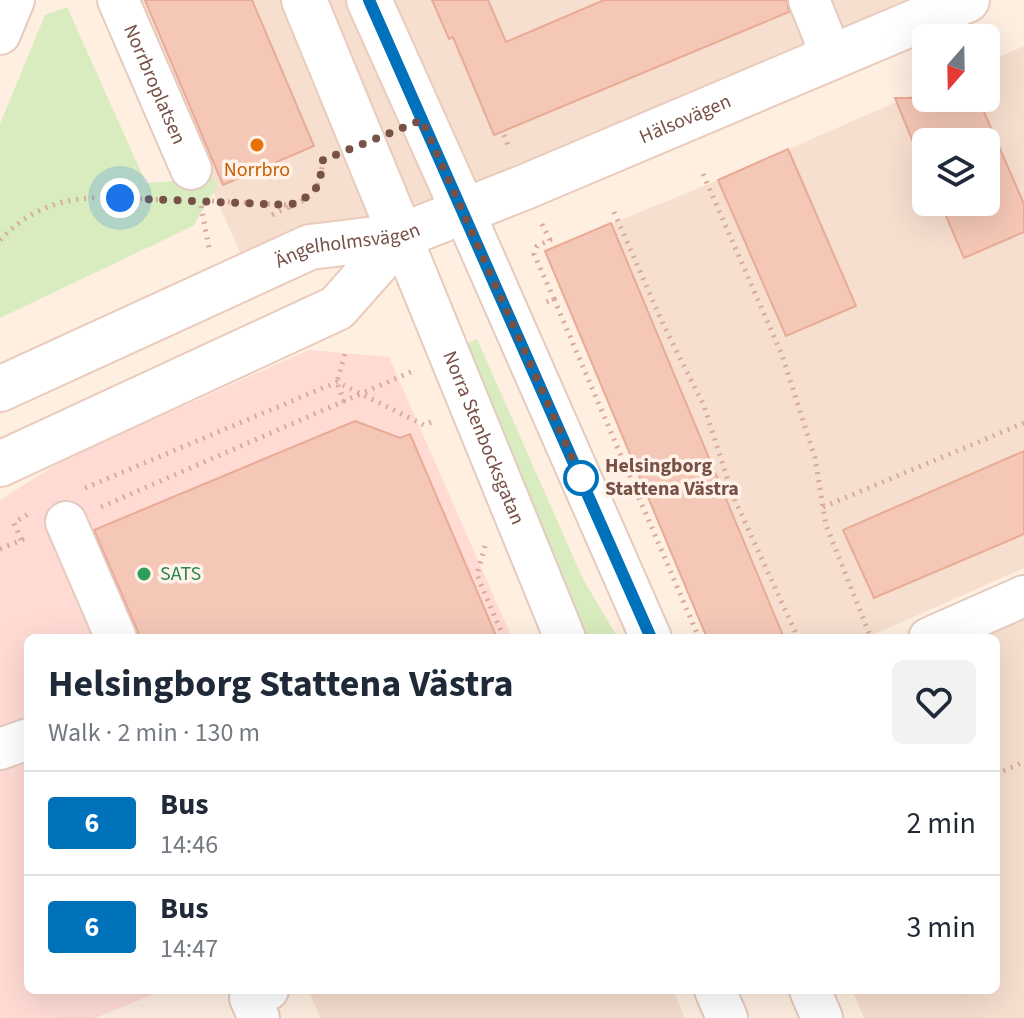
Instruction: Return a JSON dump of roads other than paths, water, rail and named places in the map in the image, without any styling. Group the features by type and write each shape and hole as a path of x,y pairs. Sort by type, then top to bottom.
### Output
{"main road":[{"path":"304,0 401,236"},
{"path":"369,0 464,212"},
{"name":"Hälsovägen","path":"401,236 967,0"},
{"name":"Ängelholmsvägen","path":"0,389 310,247 401,236"},
{"name":"Ängelholmsvägen","path":"0,464 337,308 401,236"}],"street":[{"path":"0,34 14,0"},
{"name":"Norrbroplatsen","path":"118,0 182,184"},
{"path":"809,0 832,57"},
{"path":"464,212 649,634"},
{"name":"Norra Stenbocksgatan","path":"401,236 563,634"},
{"path":"71,505 115,634"},
{"path":"938,634 1024,596"},
{"path":"0,749 24,740"},
{"path":"717,994 727,1018"},
{"path":"812,994 822,1018"}],"place":[{"name":"Norrbro","path":"257,145"},
{"name":"Helsingborg Stattena Västra","path":"581,478"},
{"name":"SATS","path":"144,574"}]}
